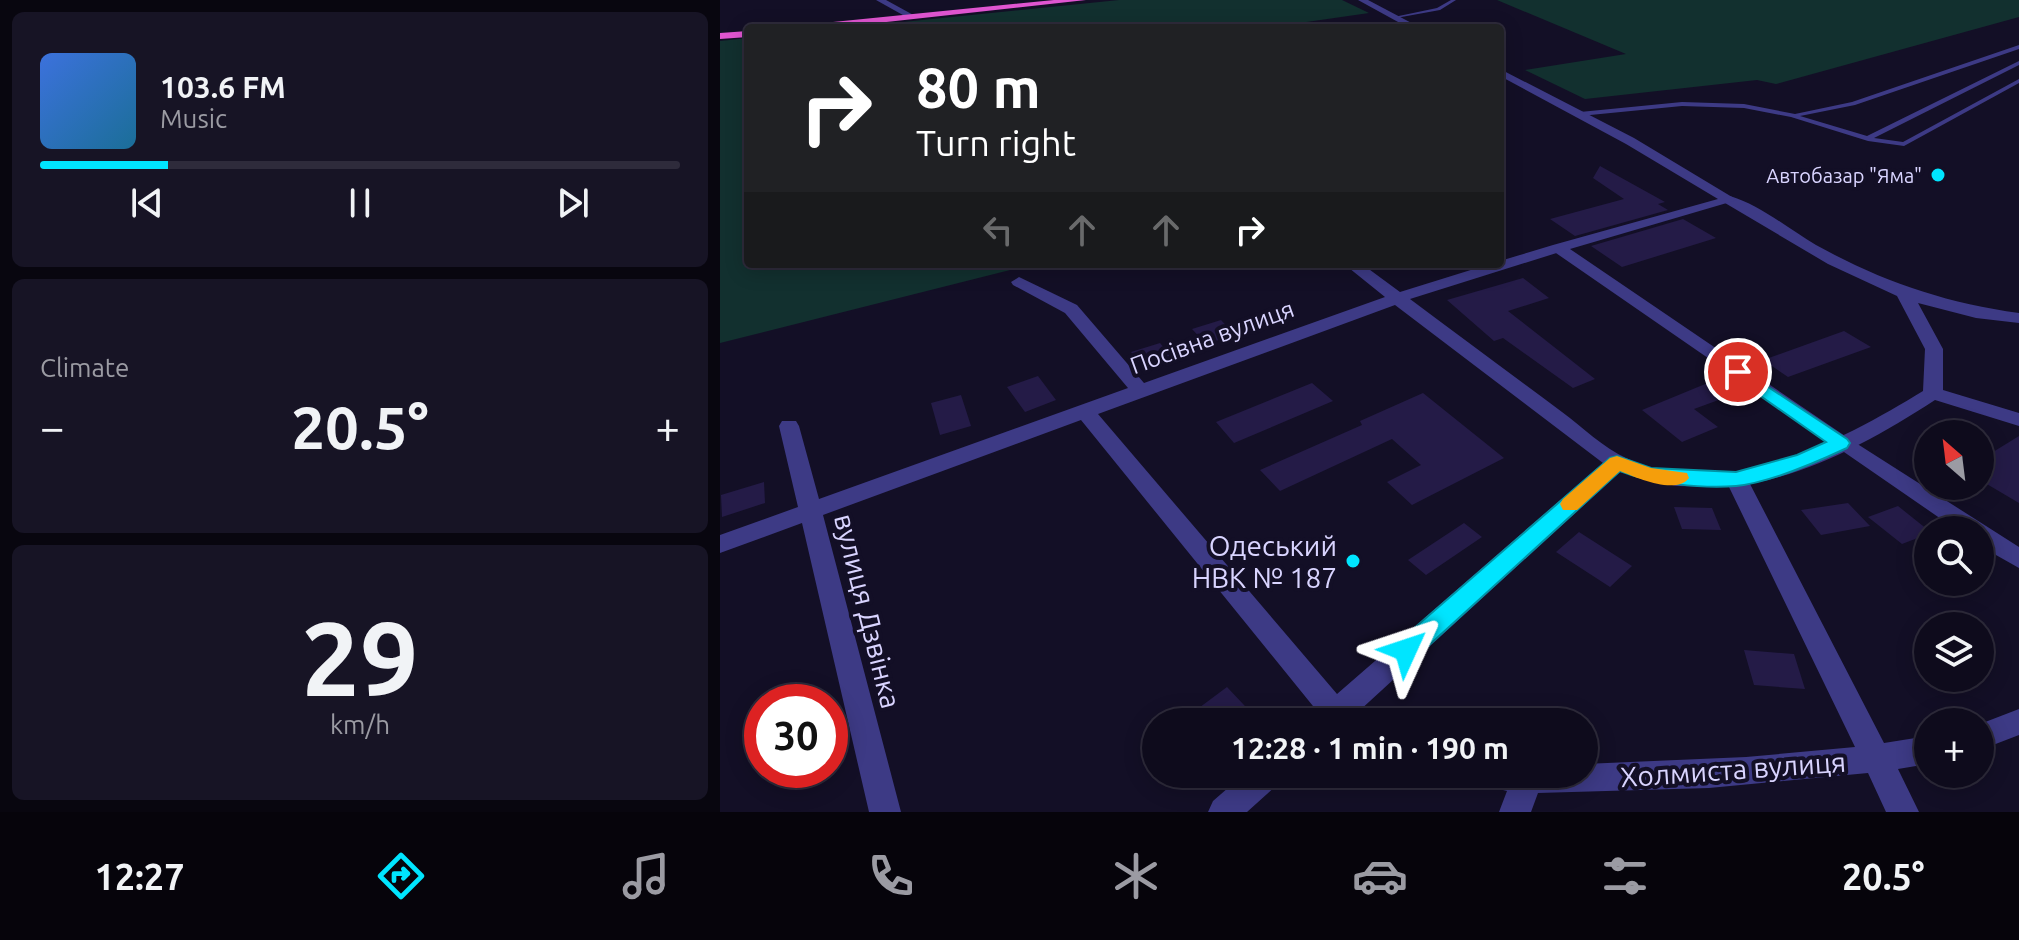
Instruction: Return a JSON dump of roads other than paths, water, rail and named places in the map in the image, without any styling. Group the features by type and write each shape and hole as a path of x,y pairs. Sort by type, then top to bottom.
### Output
{"highway":[{"path":"843,24 1081,0"},
{"path":"720,36 744,34"}],"street":[{"path":"880,0 913,17"},
{"path":"1362,0 1409,24"},
{"path":"1504,74 1580,114 1844,268 1905,295 1944,307 2019,318"},
{"name":"Посівна вулиця","path":"1504,265 1730,200"},
{"path":"1558,248 1953,516"},
{"path":"1357,268 1617,463 1649,475 1736,479 1804,460 1898,416 1933,393"},
{"name":"Посівна вулиця","path":"720,544 1397,298 1494,268"},
{"path":"1019,282 1071,309 1140,390"},
{"path":"1905,295 1934,349 1933,393"},
{"path":"1933,393 2019,420"},
{"path":"1084,411 1328,708"},
{"name":"вулиця Дзвінка","path":"789,426 885,812"},
{"path":"1349,708 1617,463"},
{"path":"1736,479 1903,812"},
{"path":"1994,543 2019,559"},
{"path":"1994,732 2019,722"},
{"name":"Холмиста вулиця","path":"1598,778 1713,774 1914,752"},
{"path":"1224,812 1251,788"},
{"path":"1515,812 1524,788"}],"lane":[{"path":"1396,17 1438,9 1454,0"},
{"path":"1792,115 1853,104 2019,47"},
{"path":"1868,139 2019,63"},
{"path":"1580,114 1682,104 1744,106 1792,115 1868,139 1904,144 2019,81"}],"place":[{"name":"Автобазар \"Яма\"","path":"1938,175"},
{"name":"Одеський НВК № 187","path":"1353,561"}]}
